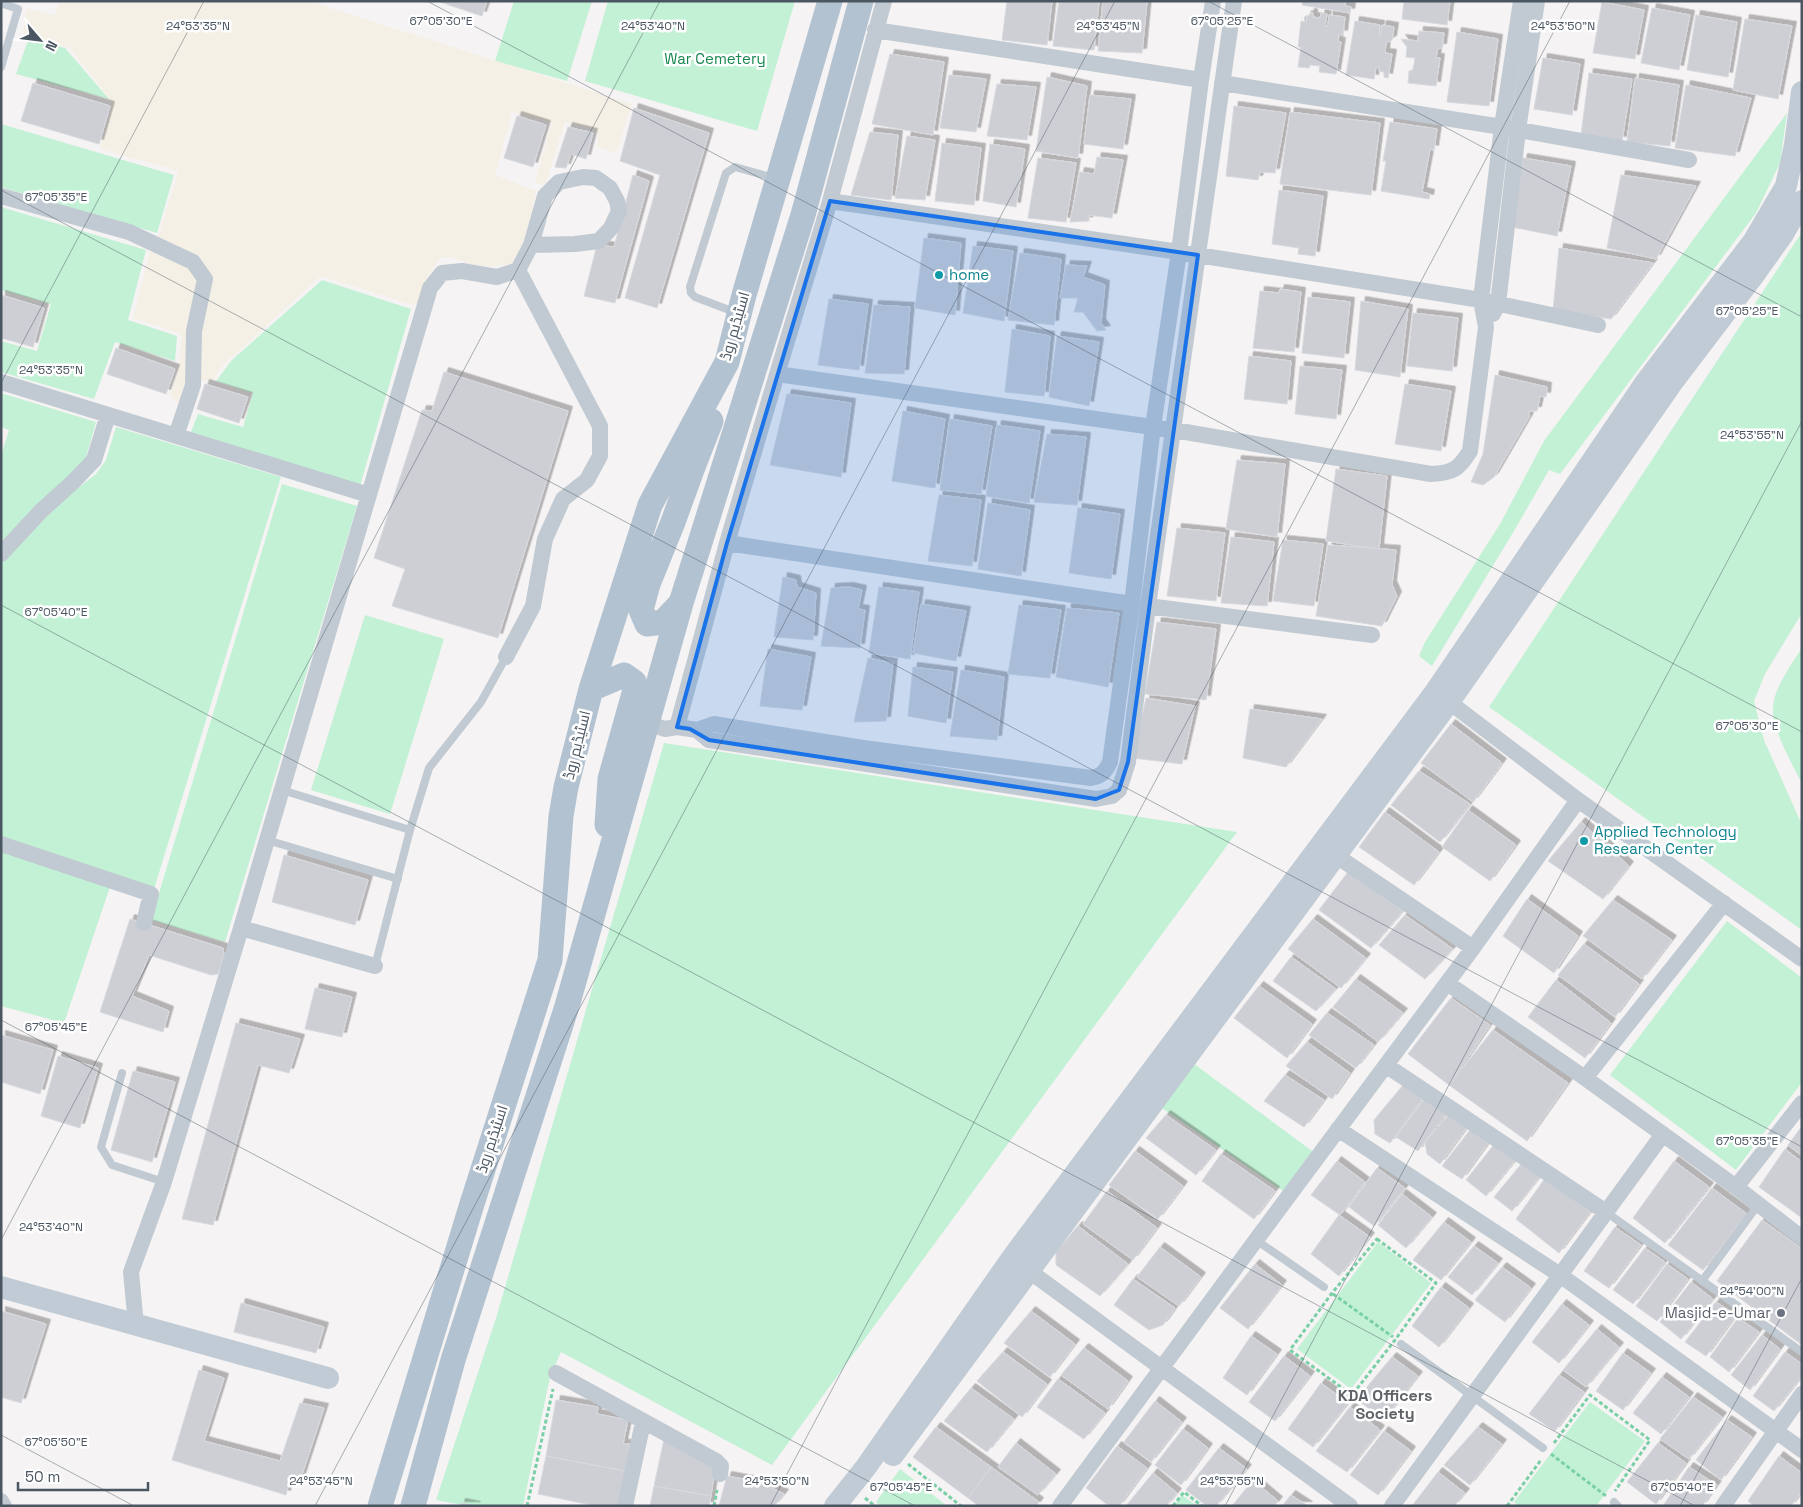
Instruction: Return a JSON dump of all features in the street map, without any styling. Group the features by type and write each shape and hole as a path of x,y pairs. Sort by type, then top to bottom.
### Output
{"main road":[{"name":"اسٹیڈیم روڈ","path":"380,1506 471,1206 550,960 560,816 591,689 650,505 727,362 739,313 830,1"},
{"name":"اسٹیڈیم روڈ","path":"413,1506 453,1360 567,1006 681,602 802,215 861,1"},
{"path":"681,602 663,622 647,624 641,610 648,584 674,522 711,420 727,362"},
{"path":"591,689 624,675 634,682 635,690 610,779 605,869"}],"street":[{"path":"677,727 776,374 830,201 884,1"},
{"path":"647,723 665,729 677,727 697,730 714,724 863,748 1091,778 1100,776 1105,771 1110,762 1132,604 1153,427 1213,1"},
{"path":"697,730 709,740 1096,799 1112,796 1119,790 1128,762 1148,606 1234,1"},
{"path":"1486,327 1498,304 1521,1"},
{"path":"776,374 1174,430 1431,474 1447,473 1462,464 1470,451 1486,327 1481,300 1510,128 1536,1"},
{"path":"875,30 1201,80"},
{"path":"1222,83 1510,128 1689,160"},
{"path":"835,1506 894,1453 1020,1265 1335,855 1442,696 1646,382 1753,242 1786,186 1798,146 1801,105"},
{"path":"136,1325 131,1272 164,1182 430,288 442,273 462,271 497,277 518,270 530,245 545,196 559,182 583,177 596,178 610,188 617,201 619,211 611,228 599,241 575,244 530,245"},
{"path":"1,196 129,232 193,262 202,273 206,279 194,331 192,385 176,436"},
{"path":"830,201 1179,252 1481,300 1598,325"},
{"path":"864,1502 872,1471 1020,1265 1674,380 1753,276 1802,201"},
{"path":"506,657 533,606 545,539 563,499 587,480 600,456 600,426 518,270"},
{"path":"1,382 369,495"},
{"path":"1,554 41,511 94,460 108,415"},
{"path":"727,544 1132,604"},
{"path":"1148,606 1372,635"},
{"path":"1442,696 1578,800 1802,959"},
{"path":"1067,1504 1162,1368 1473,948 1578,800"},
{"path":"1,844 151,894 144,924"},
{"path":"1335,855 1473,948"},
{"path":"1586,1078 1724,903"},
{"path":"241,928 375,966"},
{"path":"1447,983 1586,1078 1802,1238"},
{"path":"1386,1066 1606,1212"},
{"path":"1736,1188 1802,1103"},
{"path":"1338,1129 1560,1275 1802,1450"},
{"path":"1392,1506 1663,1134"},
{"path":"1020,1265 1350,1506"},
{"path":"1,1286 328,1378"},
{"path":"556,1373 716,1461 721,1466 720,1474"},
{"path":"1723,1506 1802,1394"},
{"path":"625,1506 643,1422"},
{"path":"1,1502 4,1506"}],"lane":[{"path":"1,3 18,9 1,67"},
{"path":"739,313 695,297 691,293 690,287 726,173 735,167 779,179"},
{"path":"375,966 410,830 429,768 481,702 506,657"},
{"path":"282,790 410,830"},
{"path":"267,840 398,879"},
{"path":"122,1073 101,1147 112,1165 164,1182"},
{"path":"1702,1281 1758,1205"},
{"path":"1606,1212 1802,1352"},
{"path":"1256,1240 1324,1287"},
{"path":"1398,1342 1545,1450"}],"path":[{"path":"1377,1239 1436,1283 1398,1342 1352,1395 1290,1350 1332,1293 1377,1239"},
{"path":"1324,1287 1398,1342"},
{"path":"527,1506 556,1373"},
{"path":"1507,1506 1545,1450 1590,1395 1650,1440 1614,1502 1545,1450"},
{"path":"894,1453 961,1506"},
{"path":"1173,1506 1184,1492 1202,1506"}],"highlighted area":[{"path":"830,201 1198,255 1128,762 1119,790 1096,799 709,740 690,729 677,727 727,543"}],"green space":[{"path":"514,1 592,1 567,81 495,61"},
{"name":"War Cemetery","path":"608,1 795,1 757,131 585,81"},
{"path":"29,38 65,48 109,99 16,74"},
{"path":"1787,113 1780,163 1756,213 1560,474 1549,470 1432,666 1419,656 1425,642 1500,524 1544,441"},
{"path":"1,124 174,175 157,233 1,187"},
{"path":"1,207 146,250 128,320 177,336 175,361 115,342 94,399 1,372 1,341 37,351 51,304 1,290"},
{"path":"1802,232 1802,613 1765,674 1754,701 1764,740 1802,825 1802,930 1489,707"},
{"path":"322,280 411,309 360,486 191,432 198,414 243,427 253,393 216,381 232,360"},
{"path":"1,393 96,422 85,461 1,548 1,456 9,430 1,427"},
{"path":"116,427 281,477 154,889 1,839 1,562 9,551 73,492 96,474 106,460"},
{"path":"282,484 357,506 225,942 151,920"},
{"path":"365,615 444,639 390,814 311,790"},
{"path":"1802,648 1802,784 1779,736 1773,708 1776,693 1788,669"},
{"path":"664,743 1237,832 772,1465 561,1352 550,1377 523,1506 468,1506 436,1500 496,1318"},
{"path":"1,851 110,887 64,1023 1,1006"},
{"path":"1727,921 1802,978 1802,1082 1736,1170 1610,1075"},
{"path":"1186,1058 1319,1156 1289,1195 1153,1102"},
{"path":"1378,1242 1431,1283 1351,1389 1297,1349"},
{"path":"1590,1402 1645,1441 1596,1506 1518,1506 1514,1502"},
{"path":"900,1469 947,1506 881,1506 876,1502"},
{"path":"1182,1495 1197,1506 1174,1506"}],"sand":[{"path":"60,1 308,1 632,104 616,153 598,147 598,130 565,122 545,185 535,183 552,122 512,112 495,175 536,191 525,241 511,264 484,266 452,258 440,258 428,276 417,306 321,276 224,364 213,380 201,381 194,408 180,405 170,396 179,366 182,334 133,318 150,252 158,236 179,171 100,149 113,103 70,48 23,33 27,9 55,15"}],"building":[{"path":"437,1 487,1 482,16"},
{"path":"1007,1 1052,1 1047,45 1002,40"},
{"path":"1059,1 1099,1 1094,50 1053,46"},
{"path":"1103,1 1147,1 1142,53 1098,51"},
{"path":"1303,1 1345,1 1345,6 1351,7 1350,13 1302,5"},
{"path":"1404,1 1450,1 1447,25 1402,19"},
{"path":"1602,2 1644,10 1635,59 1593,53"},
{"path":"1652,8 1690,15 1679,70 1641,63"},
{"path":"1310,13 1313,13 1313,17 1320,18 1321,13 1327,14 1325,26 1328,26 1329,15 1345,17 1343,35 1339,34 1338,42 1341,42 1336,74 1319,72 1320,66 1298,67 1301,47 1298,47 1301,21 1306,22 1307,15 1309,16"},
{"path":"1696,15 1737,22 1728,77 1687,70"},
{"path":"1745,19 1792,26 1778,99 1733,90"},
{"path":"1355,21 1380,25 1379,35 1381,35 1382,25 1394,27 1392,40 1386,43 1385,53 1392,54 1388,78 1384,77 1384,72 1379,71 1379,67 1376,67 1374,79 1346,75"},
{"path":"1419,31 1444,33 1442,48 1438,48 1436,58 1440,58 1436,86 1408,83 1409,71 1413,70 1415,58 1406,57 1407,47 1401,39 1418,41"},
{"path":"1457,32 1498,39 1489,106 1447,102"},
{"path":"890,54 944,62 933,135 872,124"},
{"path":"1543,58 1580,64 1572,115 1534,109"},
{"path":"1589,73 1632,79 1622,141 1581,135"},
{"path":"949,75 986,79 976,132 940,128"},
{"path":"1047,77 1087,86 1078,158 1036,151"},
{"path":"1635,78 1679,85 1670,146 1627,142"},
{"path":"33,83 110,106 99,144 21,121"},
{"path":"997,84 1036,87 1027,140 987,136"},
{"path":"1686,85 1751,98 1735,156 1675,148"},
{"path":"1090,95 1131,99 1123,149 1084,144"},
{"path":"1234,106 1286,113 1275,173 1260,172 1258,180 1226,176"},
{"path":"634,108 709,133 657,308 625,298 660,175 620,161"},
{"path":"1290,112 1380,123 1371,195 1280,184"},
{"path":"517,116 546,125 533,167 504,158"},
{"path":"1390,122 1437,129 1434,150 1430,149 1422,192 1430,194 1429,199 1381,191 1386,161 1383,161"},
{"path":"568,127 593,133 586,159 571,154 566,168 555,167"},
{"path":"870,132 898,135 891,200 851,195"},
{"path":"907,136 935,140 925,200 895,198"},
{"path":"942,143 981,148 974,205 935,201"},
{"path":"990,144 1025,149 1016,207 983,201"},
{"path":"1097,157 1123,160 1112,218 1089,215 1089,221 1070,222 1080,172 1094,174"},
{"path":"1038,158 1076,163 1066,222 1028,218"},
{"path":"1523,158 1571,166 1557,236 1512,227"},
{"path":"633,175 649,181 615,303 584,296 597,245 614,247"},
{"path":"1621,175 1696,186 1656,259 1607,248"},
{"path":"1279,190 1323,196 1315,256 1298,254 1299,248 1272,244"},
{"name":"home","path":"924,238 961,243 955,315 915,308"},
{"path":"973,246 1013,251 1004,321 963,313"},
{"path":"1559,248 1653,263 1611,319 1553,310"},
{"path":"1020,253 1061,259 1054,325 1008,320"},
{"path":"1066,265 1087,266 1083,277 1105,285 1101,323 1106,330 1097,331 1083,312 1074,312 1078,298 1060,298"},
{"path":"1280,289 1301,292 1294,352 1253,348 1260,291 1279,293"},
{"path":"1,295 44,308 33,347 1,338"},
{"path":"1308,297 1350,302 1344,358 1302,353"},
{"path":"829,299 868,304 859,370 818,365"},
{"path":"1361,301 1408,309 1400,377 1355,370"},
{"path":"874,305 910,307 904,374 865,373"},
{"path":"1413,313 1458,318 1452,371 1407,366"},
{"path":"1012,329 1050,336 1044,396 1005,392"},
{"path":"1057,336 1099,342 1089,406 1049,397"},
{"path":"116,348 175,369 166,394 107,374"},
{"path":"1249,356 1291,361 1287,404 1244,399"},
{"path":"1300,366 1342,370 1336,419 1295,414"},
{"path":"444,372 568,411 498,638 392,606 405,569 374,558 422,410 432,411"},
{"path":"1495,375 1547,387 1546,397 1540,396 1537,411 1529,411 1529,417 1494,477 1483,485 1471,482 1483,454"},
{"path":"205,384 248,397 239,423 197,409"},
{"path":"1405,384 1451,391 1441,451 1395,444"},
{"path":"787,394 851,403 841,477 770,465"},
{"path":"903,411 945,419 935,488 892,481"},
{"path":"950,419 992,426 981,494 940,490"},
{"path":"997,425 1040,431 1029,503 986,496"},
{"path":"1047,434 1086,437 1077,505 1034,502"},
{"path":"1237,460 1285,464 1277,537 1226,529"},
{"path":"1336,469 1387,476 1379,549 1326,541"},
{"path":"939,495 981,500 972,566 928,561"},
{"path":"988,503 1030,510 1021,576 978,569"},
{"path":"1078,508 1120,514 1111,579 1069,573"},
{"path":"1177,528 1225,533 1216,601 1167,596"},
{"path":"1231,537 1274,542 1267,606 1221,603"},
{"path":"1283,540 1323,544 1314,606 1273,601"},
{"path":"1328,545 1396,550 1392,585 1397,596 1382,626 1316,616"},
{"path":"783,577 796,580 797,587 816,593 813,640 774,637"},
{"path":"849,587 862,590 858,609 865,610 860,648 821,646 831,588"},
{"path":"879,587 919,592 910,659 869,653"},
{"path":"921,604 966,611 956,661 913,653"},
{"path":"1019,605 1061,610 1050,678 1008,674"},
{"path":"1067,608 1119,613 1108,687 1056,677"},
{"path":"1157,622 1216,629 1206,700 1145,694"},
{"path":"768,649 811,657 802,710 760,706"},
{"path":"868,658 893,663 886,721 854,722"},
{"path":"913,667 953,672 946,723 908,716"},
{"path":"961,670 1004,677 997,740 950,736"},
{"path":"1146,698 1195,706 1182,764 1133,758"},
{"path":"1250,709 1322,719 1286,767 1243,758"},
{"path":"1451,724 1502,763 1473,802 1421,763"},
{"path":"1419,771 1470,804 1440,842 1391,805"},
{"path":"1468,810 1516,845 1490,881 1442,847"},
{"path":"1385,812 1439,852 1414,885 1359,847"},
{"name":"Applied Technology Research Center","path":"1581,822 1629,866 1603,899 1548,861"},
{"path":"284,855 368,880 355,925 272,902"},
{"path":"1348,872 1403,911 1371,948 1319,910"},
{"path":"1527,899 1578,936 1554,973 1503,936"},
{"path":"1613,900 1672,940 1642,979 1583,936"},
{"path":"1405,915 1453,949 1425,979 1379,945"},
{"path":"130,919 223,948 224,955 218,974 211,975 149,955 132,996 169,1011 163,1032 100,1012"},
{"path":"1313,919 1366,958 1341,988 1288,949"},
{"path":"1584,944 1639,984 1615,1017 1558,975"},
{"path":"1291,957 1336,989 1316,1011 1273,981"},
{"path":"1356,979 1403,1013 1378,1042 1333,1007"},
{"path":"1556,980 1611,1023 1585,1058 1528,1017"},
{"path":"1259,986 1312,1024 1287,1058 1234,1018"},
{"path":"315,988 352,997 342,1037 305,1029"},
{"path":"1451,998 1490,1025 1449,1085 1408,1054"},
{"path":"1327,1013 1374,1045 1356,1068 1309,1035"},
{"path":"236,1023 300,1039 289,1073 258,1065 213,1225 182,1219"},
{"path":"1493,1030 1568,1083 1527,1141 1449,1085"},
{"path":"1,1035 53,1050 40,1094 1,1082"},
{"path":"1307,1042 1350,1073 1332,1099 1286,1066"},
{"path":"58,1056 98,1068 80,1128 41,1116"},
{"path":"133,1071 175,1082 152,1162 111,1150"},
{"path":"1285,1075 1324,1100 1304,1127 1264,1101"},
{"path":"1404,1084 1422,1099 1390,1143 1375,1134 1374,1120"},
{"path":"1425,1098 1447,1112 1418,1151 1396,1137"},
{"path":"1451,1112 1469,1124 1440,1164 1427,1154 1425,1142"},
{"path":"1166,1115 1216,1150 1196,1175 1146,1138"},
{"path":"1802,1126 1802,1156 1788,1145"},
{"path":"1470,1130 1488,1143 1462,1179 1442,1166"},
{"path":"1497,1141 1518,1157 1486,1196 1466,1180"},
{"path":"1785,1149 1802,1162 1802,1218 1759,1187"},
{"path":"1135,1151 1183,1186 1158,1219 1109,1185"},
{"path":"1221,1154 1275,1191 1254,1219 1202,1181"},
{"path":"1337,1161 1365,1182 1340,1215 1311,1195"},
{"path":"1674,1161 1709,1187 1665,1243 1633,1218"},
{"path":"1523,1162 1541,1175 1512,1211 1494,1197"},
{"path":"1377,1168 1405,1188 1374,1226 1349,1207"},
{"path":"1546,1177 1590,1212 1559,1253 1516,1219"},
{"path":"1712,1188 1747,1214 1703,1270 1668,1245"},
{"path":"1107,1191 1157,1228 1133,1260 1083,1224"},
{"path":"1402,1194 1432,1217 1406,1248 1378,1225"},
{"path":"1339,1215 1370,1237 1339,1276 1311,1254"},
{"name":"Masjid-e-Umar","path":"1762,1220 1802,1249 1802,1345 1717,1281"},
{"path":"1444,1222 1471,1242 1441,1280 1413,1260"},
{"path":"1078,1226 1128,1264 1100,1296 1056,1265 1056,1252"},
{"path":"1615,1227 1641,1245 1609,1288 1584,1271"},
{"path":"1474,1246 1498,1263 1472,1295 1448,1277"},
{"path":"1160,1247 1201,1277 1179,1306 1137,1277"},
{"path":"1645,1248 1665,1262 1633,1304 1613,1290"},
{"path":"1255,1264 1282,1285 1248,1329 1220,1308"},
{"path":"1667,1264 1688,1279 1657,1321 1636,1306"},
{"path":"1502,1267 1531,1288 1505,1322 1475,1300"},
{"path":"1133,1279 1175,1308 1163,1325 1149,1330 1114,1305"},
{"path":"1691,1282 1713,1299 1681,1339 1660,1322"},
{"path":"1441,1287 1469,1308 1439,1347 1412,1326"},
{"path":"1716,1302 1736,1315 1706,1356 1685,1342"},
{"path":"241,1303 324,1327 316,1353 234,1332"},
{"path":"1562,1304 1589,1325 1559,1363 1532,1342"},
{"path":"1,1311 46,1324 21,1403 1,1397"},
{"path":"1031,1311 1075,1344 1050,1377 1004,1343"},
{"path":"1738,1318 1759,1332 1729,1372 1710,1357"},
{"path":"1597,1329 1619,1347 1586,1387 1563,1370"},
{"path":"1762,1335 1780,1349 1750,1390 1731,1375"},
{"path":"1251,1336 1277,1354 1247,1395 1223,1378"},
{"path":"1084,1348 1128,1381 1108,1409 1061,1375"},
{"path":"1003,1352 1047,1384 1022,1417 977,1381"},
{"path":"1785,1352 1802,1364 1802,1376 1774,1411 1753,1396"},
{"path":"1623,1353 1651,1373 1623,1410 1596,1391"},
{"path":"1284,1356 1310,1376 1275,1421 1249,1402"},
{"path":"1392,1357 1418,1376 1383,1420 1357,1399"},
{"path":"199,1370 224,1378 204,1441 280,1461 300,1403 324,1408 300,1481 290,1478 286,1495 172,1460"},
{"path":"1559,1375 1584,1392 1555,1431 1529,1414"},
{"path":"1662,1377 1689,1397 1661,1434 1633,1413"},
{"path":"1058,1379 1105,1413 1084,1439 1037,1407"},
{"path":"1321,1383 1348,1403 1313,1447 1288,1429"},
{"path":"971,1388 1014,1419 987,1452 944,1421"},
{"path":"1693,1397 1722,1417 1689,1459 1660,1439"},
{"path":"556,1400 598,1407 597,1414 628,1420 623,1444 630,1444 625,1471 546,1456"},
{"path":"1155,1401 1182,1422 1151,1462 1124,1442"},
{"path":"1350,1407 1380,1430 1347,1472 1316,1451"},
{"path":"1727,1420 1752,1437 1721,1480 1696,1460"},
{"path":"936,1427 991,1467 968,1498 913,1457"},
{"path":"1478,1427 1502,1444 1470,1485 1444,1465"},
{"path":"1183,1429 1208,1448 1181,1485 1155,1465"},
{"path":"1384,1431 1411,1451 1378,1495 1350,1475"},
{"path":"664,1439 715,1466 711,1496 654,1486"},
{"path":"1016,1443 1056,1474 1038,1495 998,1467"},
{"path":"1658,1443 1686,1463 1656,1504 1627,1482"},
{"path":"1117,1446 1147,1468 1119,1506 1109,1506 1086,1488"},
{"path":"1219,1448 1247,1469 1216,1506 1207,1506 1186,1490"},
{"path":"546,1456 625,1471 618,1506 596,1506 538,1494"},
{"path":"1779,1456 1802,1473 1802,1491 1791,1506 1754,1506 1748,1501"},
{"path":"991,1467 1039,1502 1036,1506 979,1506 968,1498"},
{"path":"1689,1467 1717,1485 1702,1506 1663,1506"},
{"path":"1438,1472 1465,1493 1454,1506 1412,1506"},
{"path":"1153,1473 1177,1493 1166,1506 1126,1506"},
{"path":"727,1476 759,1482 784,1494 774,1506 719,1506"},
{"path":"1253,1480 1278,1501 1274,1506 1232,1506"},
{"path":"654,1486 711,1496 709,1506 650,1506"},
{"path":"1291,1495 1308,1506 1282,1506"},
{"path":"461,1503 476,1506 460,1506"}],"place":[{"name":"home","path":"939,275"},
{"name":"Applied Technology Research Center","path":"1584,841"},
{"name":"Masjid-e-Umar","path":"1781,1313"}],"district":[{"name":"KDA Officers Society","path":"1385,1404"}]}
